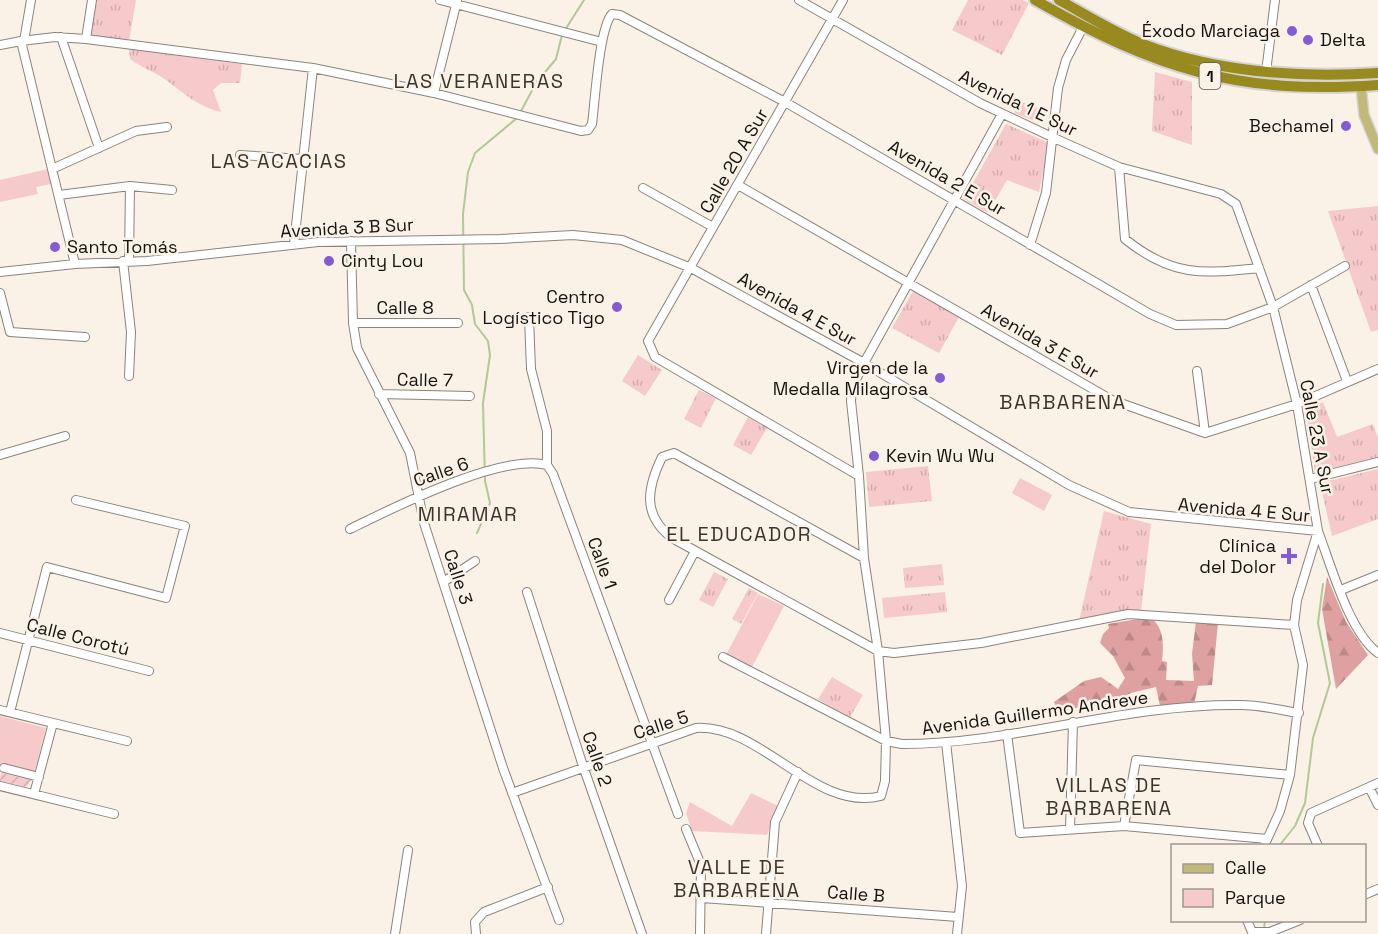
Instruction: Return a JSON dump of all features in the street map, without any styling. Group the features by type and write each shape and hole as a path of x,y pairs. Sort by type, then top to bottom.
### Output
{"highway":[{"name":"1","path":"1035,0 1083,27 1142,55 1203,75 1264,86 1326,88 1378,85"},
{"name":"1","path":"1059,0 1140,43 1221,66 1314,75 1378,73"},
{"path":"1203,75 1253,78 1266,72 1276,80 1326,88"}],"main road":[{"path":"1360,86 1364,115 1378,149"}],"street":[{"path":"31,0 22,41 75,264"},
{"path":"86,39 92,0"},
{"path":"0,45 61,37 314,68 434,93 580,130 588,130 592,124 602,42 457,2 440,0"},
{"name":"Avenida 1 E Sur","path":"799,0 1002,114 1119,167 1221,194 1236,204"},
{"name":"Calle 20 A Sur","path":"843,0 691,268 649,336 648,347 655,357 860,476"},
{"path":"1266,72 1275,0"},
{"path":"434,93 457,2"},
{"name":"Avenida 2 E Sur","path":"602,42 607,19 612,14 620,15 785,102 1150,314 1176,325 1227,324 1273,307 1345,266"},
{"path":"1030,245 1046,193 1058,88 1066,60 1083,27"},
{"path":"61,37 99,148"},
{"path":"294,244 314,68"},
{"path":"886,741 878,651 864,558 860,476 851,394 864,363 1002,114"},
{"path":"52,169 136,131 167,127"},
{"path":"240,155 303,159"},
{"path":"1119,167 1125,239 1148,258 1176,268 1208,273 1258,268"},
{"name":"Avenida 3 E Sur","path":"738,185 1113,400 1205,434"},
{"path":"59,195 130,186 172,190"},
{"path":"129,376 131,332 126,261 130,186"},
{"path":"643,188 713,227"},
{"name":"Calle 23 A Sur","path":"1236,204 1273,307 1298,404 1318,531 1297,600 1294,625 1303,665 1290,775 1280,812 1266,842"},
{"name":"Avenida 3 B Sur","path":"0,272 294,244 599,236 622,240 691,268"},
{"name":"Calle 3","path":"351,241 353,323 357,348 410,453 418,495 444,582 512,793 559,920"},
{"name":"Avenida 4 E Sur","path":"691,268 864,363 1069,485 1129,512 1318,531"},
{"path":"1311,285 1347,381"},
{"path":"0,293 10,332 85,337"},
{"name":"Calle 1","path":"529,317 531,369 547,431 548,465 678,814"},
{"name":"Calle 8","path":"353,323 458,323"},
{"path":"1197,371 1205,434 1298,404 1378,369"},
{"name":"Calle 7","path":"379,394 470,396"},
{"path":"0,455 65,436"},
{"path":"864,558 677,454 667,453 662,457 649,490 654,520 672,538 878,651 894,652 981,643 1128,614 1294,625"},
{"path":"1310,479 1378,462"},
{"name":"Calle 6","path":"350,529 418,495 480,475 528,464 548,465"},
{"path":"10,712 47,567 166,598 184,526 76,500"},
{"path":"1318,531 1360,631 1378,653"},
{"path":"669,600 695,551"},
{"path":"444,582 475,561"},
{"path":"1341,590 1378,575"},
{"name":"Calle 2","path":"527,592 583,766 642,934"},
{"name":"Calle Corotú","path":"0,633 149,670"},
{"name":"Avenida Guillermo Andreve","path":"723,657 886,741 902,744 946,742 1007,734 1128,713 1242,705 1299,713"},
{"path":"0,710 127,741"},
{"path":"1070,829 1073,722"},
{"path":"34,794 53,723"},
{"name":"Calle 5","path":"512,793 583,766 696,728 708,727 738,736 839,794 864,800 880,796 885,781 886,741"},
{"path":"1007,734 1020,833 1124,826 1266,842"},
{"path":"946,742 962,886 957,934"},
{"path":"1124,826 1136,760 1290,775"},
{"path":"4,768 39,777"},
{"path":"766,934 775,822 798,772"},
{"path":"1317,844 1308,823 1311,813 1378,783"},
{"path":"0,786 114,814"},
{"path":"1369,787 1378,805"},
{"path":"686,829 700,865 702,898 700,934"},
{"path":"395,934 408,850"},
{"path":"476,934 475,922 484,912 548,887"},
{"name":"Calle B","path":"702,898 958,917"},
{"path":"1247,922 1252,932 1260,934 1297,922"}],"green space":[{"path":"97,0 136,0 129,41 91,36"},
{"path":"968,0 1022,0 1029,3 1002,55 952,30"},
{"path":"129,48 242,64 240,83 221,83 213,90 221,112 197,102 163,78 130,59"},
{"path":"179,60 216,67 212,88 175,82"},
{"path":"1155,72 1192,82 1192,145 1152,131"},
{"path":"1019,101 1047,112 1043,124 1014,113"},
{"path":"1006,124 1049,143 1039,192 1007,180 988,213 964,199"},
{"path":"48,169 51,184 36,187 38,194 0,202 0,180"},
{"path":"1378,206 1378,330 1371,332 1328,211"},
{"path":"913,291 959,317 939,353 892,328"},
{"path":"638,355 662,370 645,396 622,381"},
{"path":"699,390 716,398 701,428 684,419"},
{"path":"1323,402 1337,437 1373,424 1378,438 1378,458 1315,473 1306,410"},
{"path":"748,417 767,428 751,455 733,445"},
{"path":"928,466 932,501 869,507 866,472"},
{"path":"1378,469 1378,519 1332,536 1320,483"},
{"path":"1020,478 1052,495 1044,511 1012,493"},
{"path":"1104,511 1151,524 1141,612 1079,621"},
{"path":"942,564 944,585 905,588 903,568"},
{"path":"714,572 728,579 713,607 699,600"},
{"path":"1327,577 1346,622 1368,655 1336,689 1322,609"},
{"path":"749,588 758,593 741,624 732,619"},
{"path":"945,592 947,612 884,618 882,598"},
{"name":"EL EDUCADOR","path":"758,594 784,606 752,667 726,655"},
{"path":"1150,617 1158,626 1162,637 1162,661 1167,662 1166,680 1194,681 1192,654 1196,621 1218,623 1212,685 1198,686 1194,704 1160,706 1156,687 1131,693 1114,704 1057,710 1054,702 1084,681 1101,677 1118,689 1125,678 1113,656 1100,643 1103,634 1109,628 1108,624"},
{"path":"832,677 863,695 849,719 818,699"},
{"path":"0,716 46,728 34,774 0,765"},
{"path":"1,773 31,780 26,787 0,781"},
{"path":"751,793 778,806 767,835 692,831 686,813 690,802 732,826"}],"waterway":[{"path":"565,30 584,0"},
{"path":"520,113 536,83 556,59 562,35"},
{"path":"477,533 490,503 485,481 483,403 490,355 488,341 475,324 472,305 464,290 463,214 468,172 475,153 517,118"},
{"path":"1281,844 1295,826 1305,803 1313,738 1330,683 1318,623 1323,584"},
{"path":"1264,930 1265,922"}],"place":[{"name":"Éxodo Marciaga","path":"1292,31"},
{"name":"Delta","path":"1308,40"},
{"name":"Bechamel","path":"1346,126"},
{"name":"Santo Tomás","path":"55,247"},
{"name":"Cinty Lou","path":"329,261"},
{"name":"Centro Logístico Tigo","path":"617,307"},
{"name":"Virgen de la Medalla Milagrosa","path":"940,378"},
{"name":"Kevin Wu Wu","path":"874,456"},
{"name":"Clínica del Dolor","path":"1289,556"}],"district":[{"name":"LAS VERANERAS","path":"479,81"},
{"name":"LAS ACACIAS","path":"279,161"},
{"name":"BARBARENA","path":"1063,402"},
{"name":"MIRAMAR","path":"468,514"},
{"name":"EL EDUCADOR","path":"739,534"},
{"name":"VILLAS DE BARBARENA","path":"1109,796"},
{"name":"VALLE DE BARBARENA","path":"737,878"}]}
